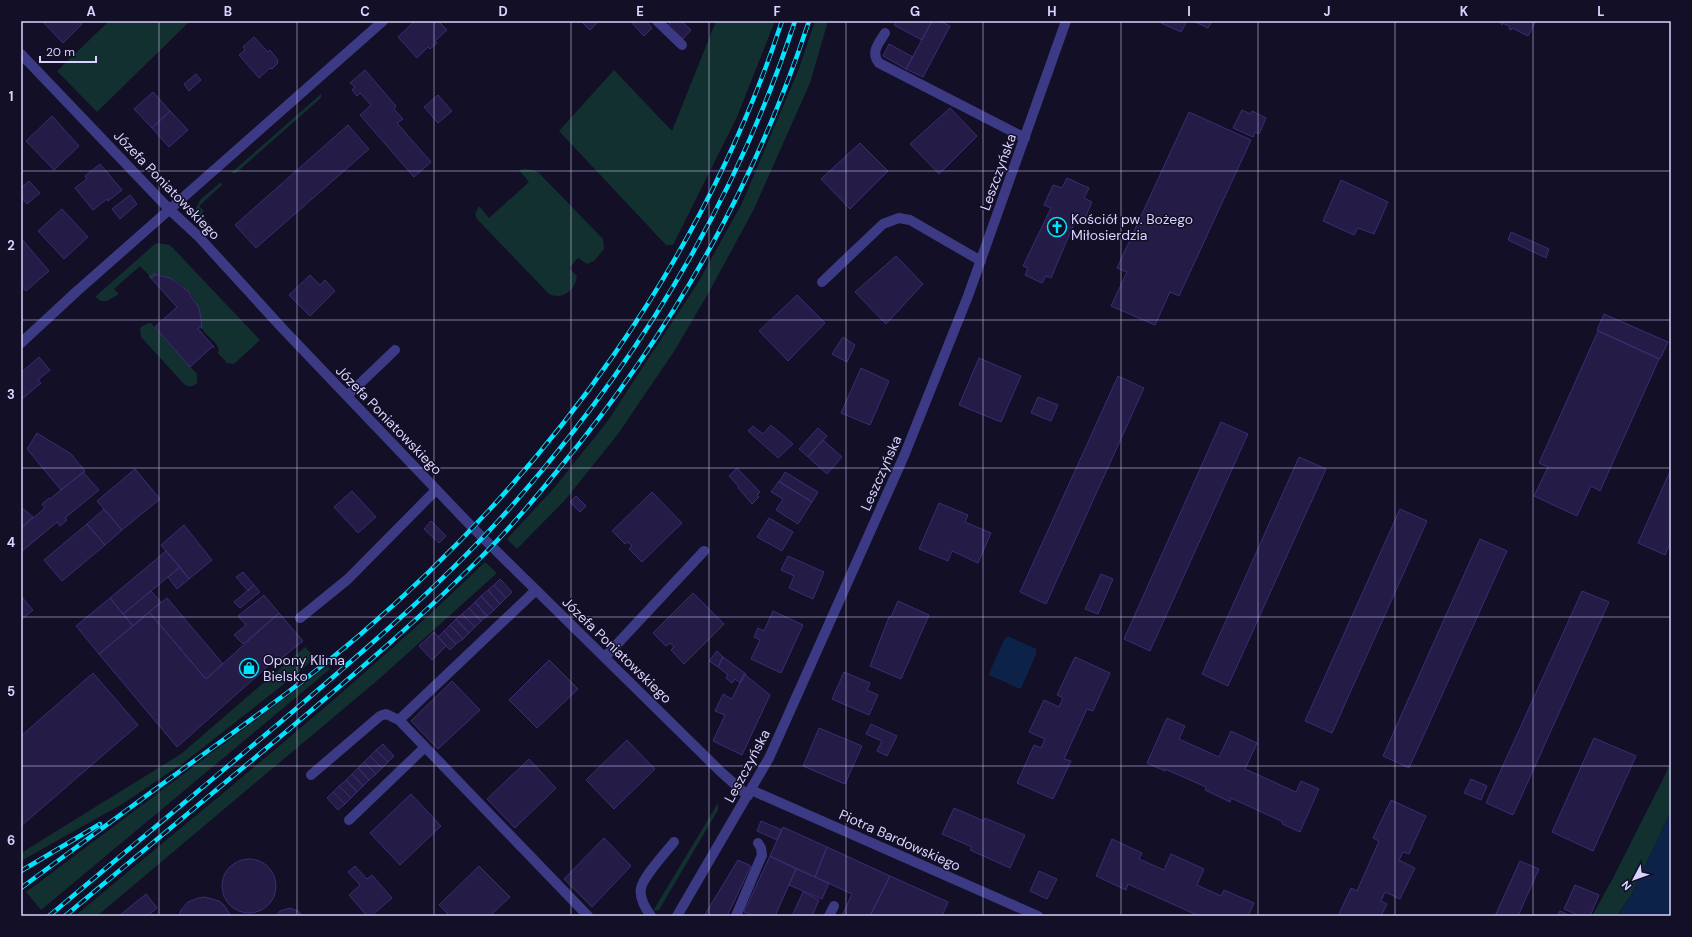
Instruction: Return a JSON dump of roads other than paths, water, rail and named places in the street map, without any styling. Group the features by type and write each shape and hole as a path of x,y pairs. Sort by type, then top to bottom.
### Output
{"street":[{"path":"21,343 383,21"},
{"path":"657,21 682,45"},
{"name":"Leszczyńska","path":"677,916 769,758 904,456 981,261 1066,21"},
{"path":"885,33 875,50 876,59 879,63 1025,138"},
{"name":"Józefa Poniatowskiego","path":"21,54 170,210 198,236 346,396 436,490 726,776 749,793"},
{"path":"822,282 883,224 899,218 910,220 981,261"},
{"path":"346,396 395,350"},
{"path":"300,618 348,579 436,490"},
{"path":"605,657 704,552"},
{"path":"399,720 536,590"},
{"path":"311,775 380,716 386,714 399,720 588,916"},
{"path":"349,820 425,747"},
{"name":"Piotra Bardowskiego","path":"749,793 1038,916"},
{"path":"651,916 644,907 641,897 641,888 646,878 674,842"},
{"path":"736,916 762,855 761,848 758,844"},
{"path":"829,916 834,906"}],"water":[{"path":"1008,636 1036,649 1036,655 1021,688 989,675 1004,640"},
{"path":"1671,811 1671,916 1618,916 1631,895"}],"railway":[{"path":"21,888 307,678 344,648 431,570 496,502 557,430 614,355 665,276 710,194 749,109 782,21"},
{"path":"49,916 277,725 401,618 460,561 516,501 561,447 603,392 643,334 680,275 714,214 744,151 771,87 795,21"},
{"path":"65,916 331,694 386,646 440,597 501,537 542,489 598,419 636,367 672,313 705,257 763,142 809,21"},
{"path":"21,871 100,824"}],"place":[{"name":"Kościół pw. Bożego Miłosierdzia","path":"1057,227"},
{"name":"Opony Klima Bielsko","path":"249,668"}]}
